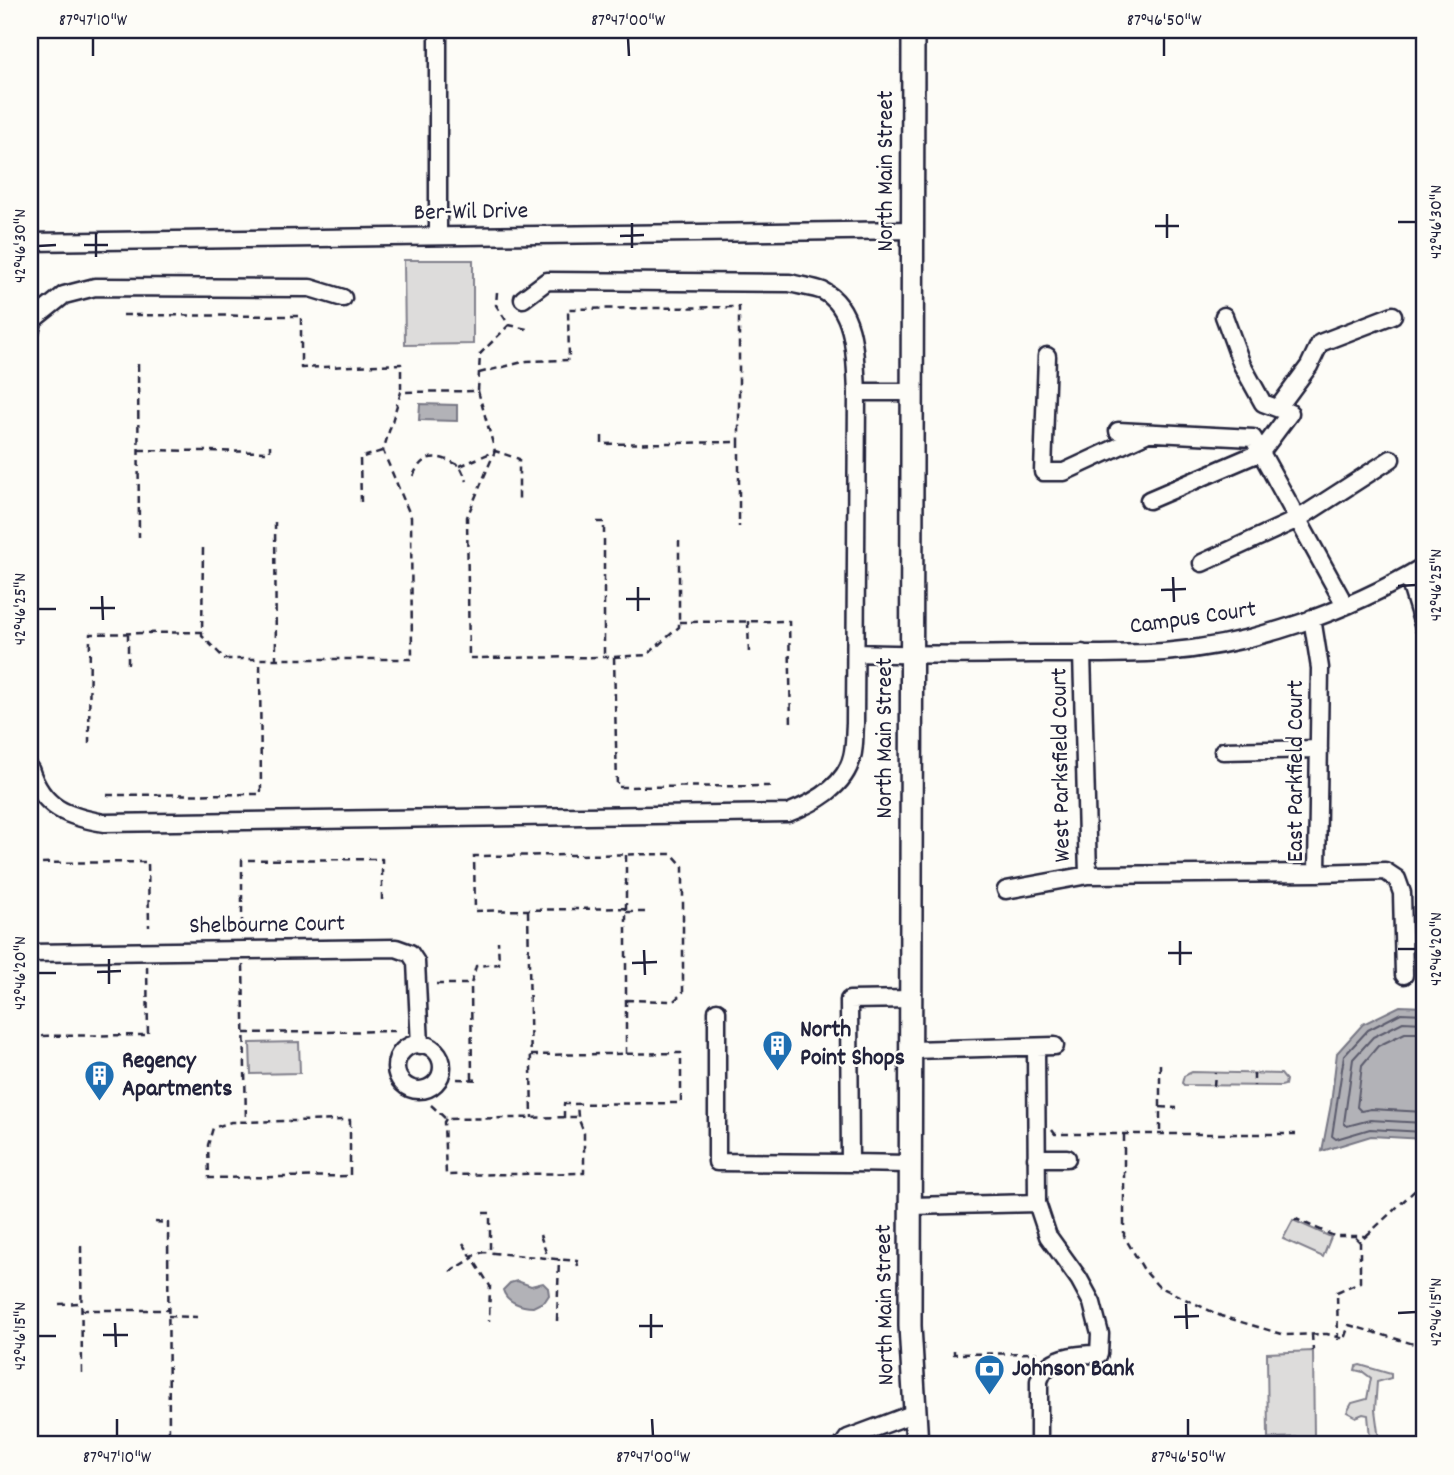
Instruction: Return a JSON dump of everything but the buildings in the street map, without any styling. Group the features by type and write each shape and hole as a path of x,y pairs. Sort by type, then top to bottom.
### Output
{"main road":[{"name":"North Main Street","path":"913,30 910,1326 917,1445"}],"street":[{"path":"438,30 438,236"},
{"name":"Ber-Wil Drive","path":"30,242 913,230"},
{"path":"30,769 44,798 71,817 104,823 788,813 814,803 839,782 852,759 855,724 857,392 854,350 846,314 824,292 790,283 547,281 523,299"},
{"path":"30,332 34,319 64,295 95,288 310,288 343,298"},
{"path":"1149,500 1261,452 1320,342 1393,315"},
{"path":"1224,316 1242,365 1263,404 1284,411"},
{"path":"1047,356 1043,472 1064,472 1150,432"},
{"path":"857,392 913,391"},
{"path":"1118,431 1253,438 1345,605"},
{"path":"1202,563 1298,519 1391,458"},
{"name":"Campus Court","path":"856,653 912,655 1165,652 1212,645 1312,618 1408,576 1424,566"},
{"path":"1408,576 1424,628"},
{"name":"East Parkfield Court","path":"1312,618 1321,668 1317,873 1385,871 1397,879 1402,893 1404,975"},
{"name":"West Parksfield Court","path":"1082,653 1088,875"},
{"path":"1223,751 1319,749"},
{"path":"1006,890 1088,875 1317,873"},
{"name":"Shelbourne Court","path":"30,953 397,948 410,953 416,962 419,1045"},
{"path":"850,1163 849,1000 912,999"},
{"path":"718,1011 717,1162 910,1164"},
{"path":"912,1050 1055,1046"},
{"path":"1036,1048 1037,1203 1048,1236 1079,1279 1092,1303 1100,1334 1099,1354 1069,1356 1052,1363 1042,1371 1039,1445"},
{"path":"1036,1158 1067,1158"},
{"path":"911,1206 1037,1203"},
{"path":"843,1445 848,1438 915,1413"}],"path":[{"path":"497,292 496,304 509,325 527,329"},
{"path":"479,373 527,361 569,360 568,309 738,307 739,527"},
{"path":"123,315 301,316 300,368 401,363 401,392 383,451 411,517 412,659 225,659 202,636 203,548"},
{"path":"509,325 480,354 478,391 495,451 467,517 469,658 614,657 647,654 679,627 679,541"},
{"path":"138,364 139,537"},
{"path":"401,392 478,391"},
{"path":"602,436 602,444 739,442"},
{"path":"139,450 270,452 270,445"},
{"path":"360,502 360,458 383,451"},
{"path":"460,466 495,451 519,459 519,503"},
{"path":"413,476 418,466 427,458 437,457 460,466 467,481"},
{"path":"275,522 276,659"},
{"path":"597,522 604,522 604,657"},
{"path":"679,621 789,621 791,727"},
{"path":"748,621 749,655"},
{"path":"89,744 90,634 202,632"},
{"path":"128,633 128,664"},
{"path":"614,657 617,788 771,786"},
{"path":"107,795 261,794 260,659"},
{"path":"626,1000 674,1001 683,992 683,866 672,854 474,856 475,911 650,912"},
{"path":"626,855 626,1054"},
{"path":"242,926 242,860 382,859 382,901"},
{"path":"30,863 148,862 149,927"},
{"path":"528,910 532,1118"},
{"path":"472,1079 471,984 476,966 499,964 498,941"},
{"path":"243,965 246,1121"},
{"path":"30,1036 148,1035 147,966"},
{"path":"436,984 471,984"},
{"path":"244,1033 395,1031"},
{"path":"531,1055 681,1053 681,1103 564,1104 564,1118"},
{"path":"1160,1064 1160,1134"},
{"path":"1214,1086 1215,1073"},
{"path":"1254,1073 1254,1086"},
{"path":"457,1079 481,1080"},
{"path":"446,1119 446,1175 584,1172 584,1133 577,1104"},
{"path":"431,1105 446,1119 578,1117"},
{"path":"1160,1107 1177,1108"},
{"path":"350,1120 350,1176 209,1178 208,1145 213,1128 231,1122 246,1121 350,1120"},
{"path":"1051,1122 1051,1129 1055,1134 1296,1134"},
{"path":"1124,1135 1124,1236 1144,1270 1158,1286 1221,1316 1285,1335 1312,1334 1344,1339 1349,1325 1424,1347"},
{"path":"1338,1338 1337,1292 1360,1282 1360,1242 1424,1182"},
{"path":"483,1213 490,1213 490,1252"},
{"path":"1295,1221 1296,1219 1334,1236 1366,1236"},
{"path":"155,1223 167,1223 169,1445"},
{"path":"540,1235 548,1258"},
{"path":"1354,1236 1360,1242"},
{"path":"463,1243 489,1286 489,1321"},
{"path":"81,1246 82,1376"},
{"path":"450,1272 474,1255 490,1252 577,1261 578,1266"},
{"path":"557,1321 559,1259"},
{"path":"59,1304 80,1303"},
{"path":"80,1310 168,1310"},
{"path":"168,1317 197,1317"},
{"path":"1312,1334 1312,1352"},
{"path":"954,1350 954,1354 1048,1353"}],"shaded area":[{"path":"404,260 473,260 473,344 405,345"},
{"path":"299,1042 300,1073 251,1074 250,1043"},
{"path":"1192,1072 1281,1074 1286,1080 1285,1085 1281,1086 1184,1085 1184,1076"},
{"path":"1293,1220 1331,1237 1323,1257 1283,1239"},
{"path":"1313,1351 1314,1437 1268,1438 1267,1353"},
{"path":"1356,1366 1391,1374 1391,1378 1377,1382 1375,1410 1379,1440 1392,1439 1392,1445 1364,1445 1370,1438 1368,1415 1356,1417 1347,1412 1352,1403 1367,1399 1371,1378 1355,1370"}],"water":[{"path":"420,404 457,405 457,421 419,420"},
{"path":"1400,1006 1424,1007 1424,1139 1371,1136 1322,1151 1337,1053 1363,1024"},
{"path":"517,1281 531,1286 543,1283 548,1288 549,1295 545,1301 533,1307 515,1303 507,1298 503,1290 510,1283"}],"place":[{"name":"North Point Shops","path":"777,1072"},
{"name":"Regency Apartments","path":"99,1103"},
{"name":"Johnson Bank","path":"989,1397"}]}
